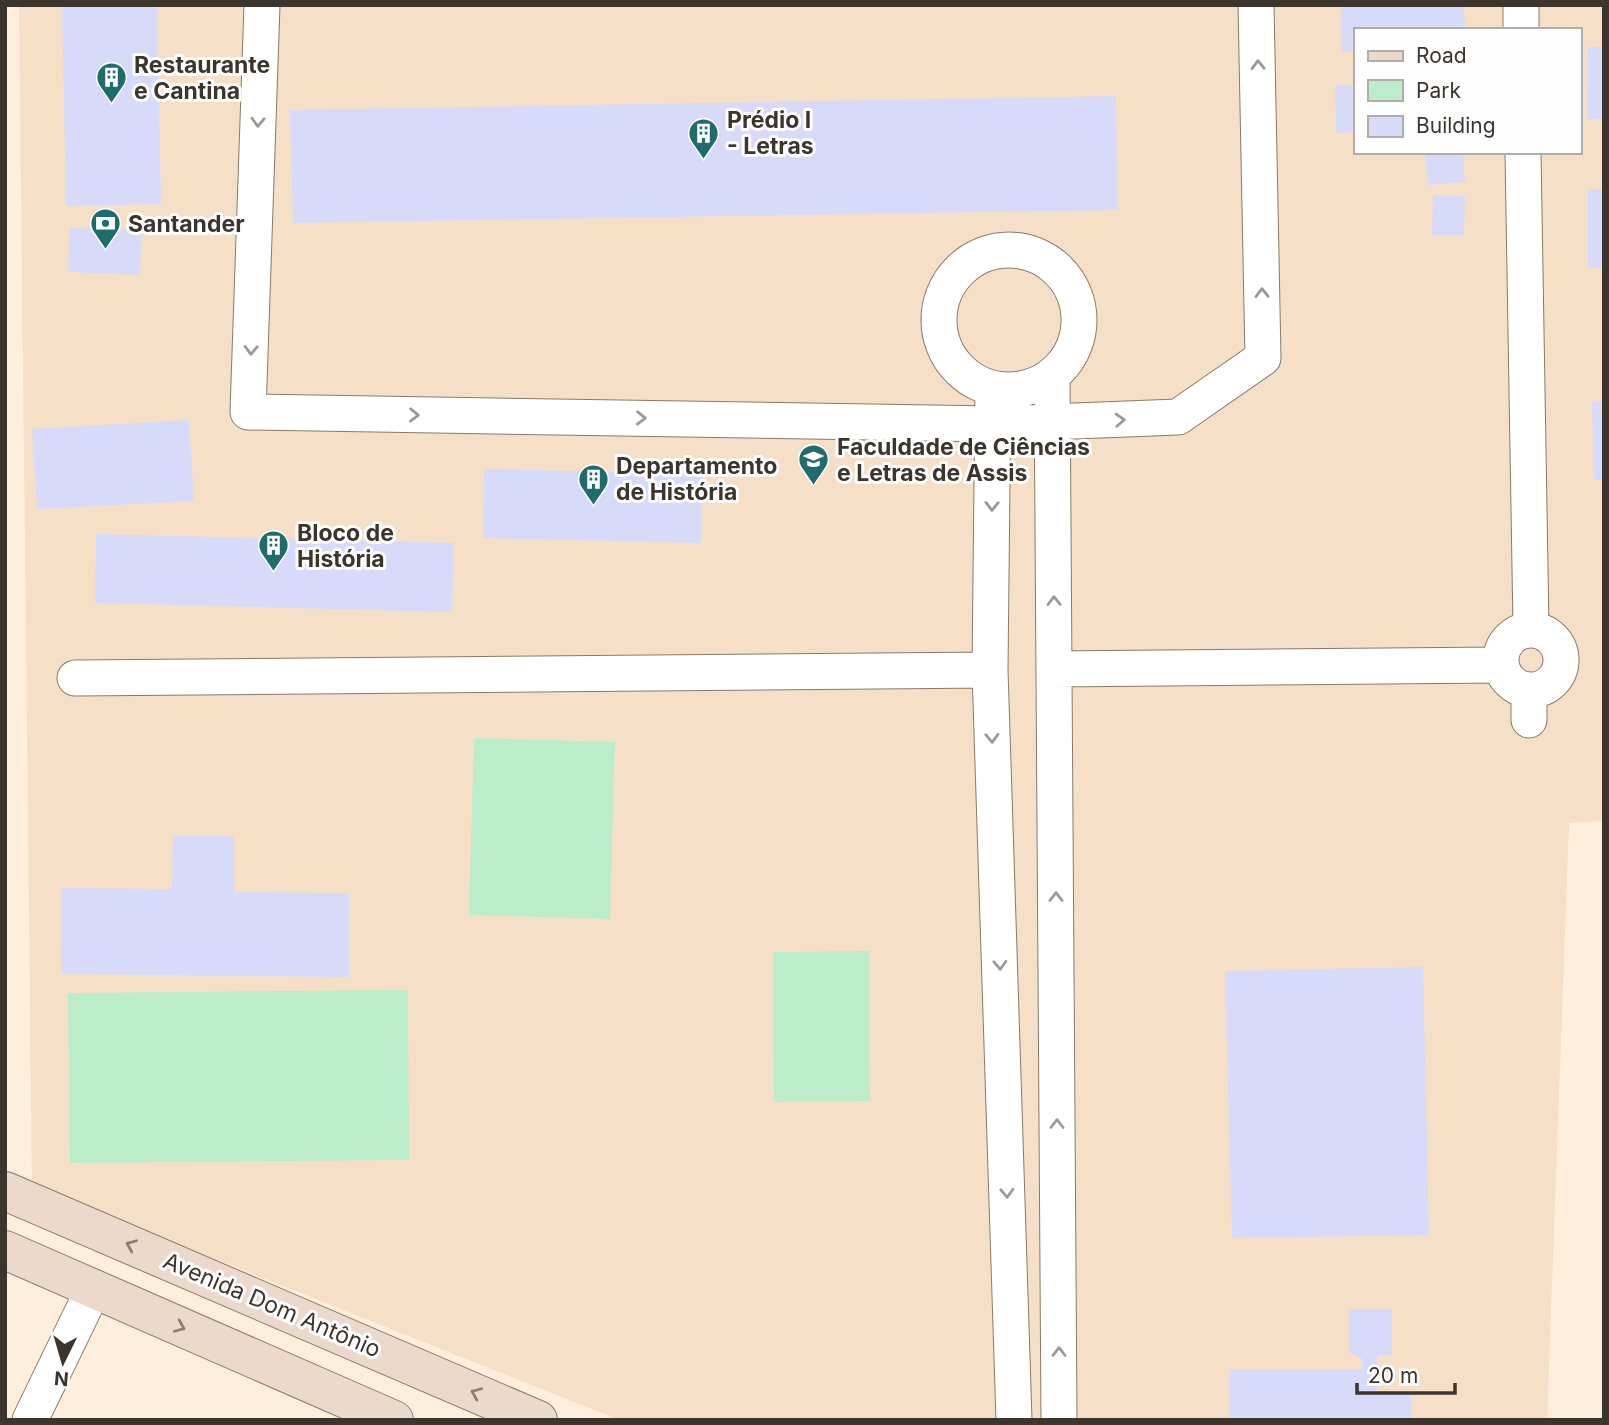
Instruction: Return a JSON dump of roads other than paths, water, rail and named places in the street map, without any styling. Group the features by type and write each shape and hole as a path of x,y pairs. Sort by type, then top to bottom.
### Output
{"main road":[{"name":"Avenida Dom Antônio","path":"5,1191 538,1420"},
{"path":"5,1250 394,1420"}],"street":[{"path":"262,5 248,412 994,424 1052,424 1178,417 1264,358 1256,5"},
{"path":"1521,5 1521,28"},
{"path":"1523,154 1531,628"},
{"path":"1015,250 1036,255 1054,266 1068,281 1077,300 1080,321 1076,342 1067,361 1052,376 1034,386 1014,390 993,389 973,380 957,368 945,350 939,330 939,309 952,280 974,259 994,251 1015,250"},
{"path":"1052,376 1059,1420"},
{"path":"993,389 990,670 1014,1420"},
{"path":"1531,628 1551,635 1575,654 1555,681 1529,706 1509,684 1499,665 1506,639 1531,628"},
{"path":"1055,669 1499,665"},
{"path":"75,678 990,670"},
{"path":"1003,1053 1057,1053"},
{"path":"30,1420 93,1290"}],"place":[{"name":"Restaurante e Cantina","path":"111,105"},
{"name":"Prédio I - Letras","path":"704,160"},
{"name":"Santander","path":"105,251"},
{"name":"Faculdade de Ciências e Letras de Assis","path":"814,487"},
{"name":"Departamento de História","path":"593,506"},
{"name":"Bloco de História","path":"274,573"}]}
